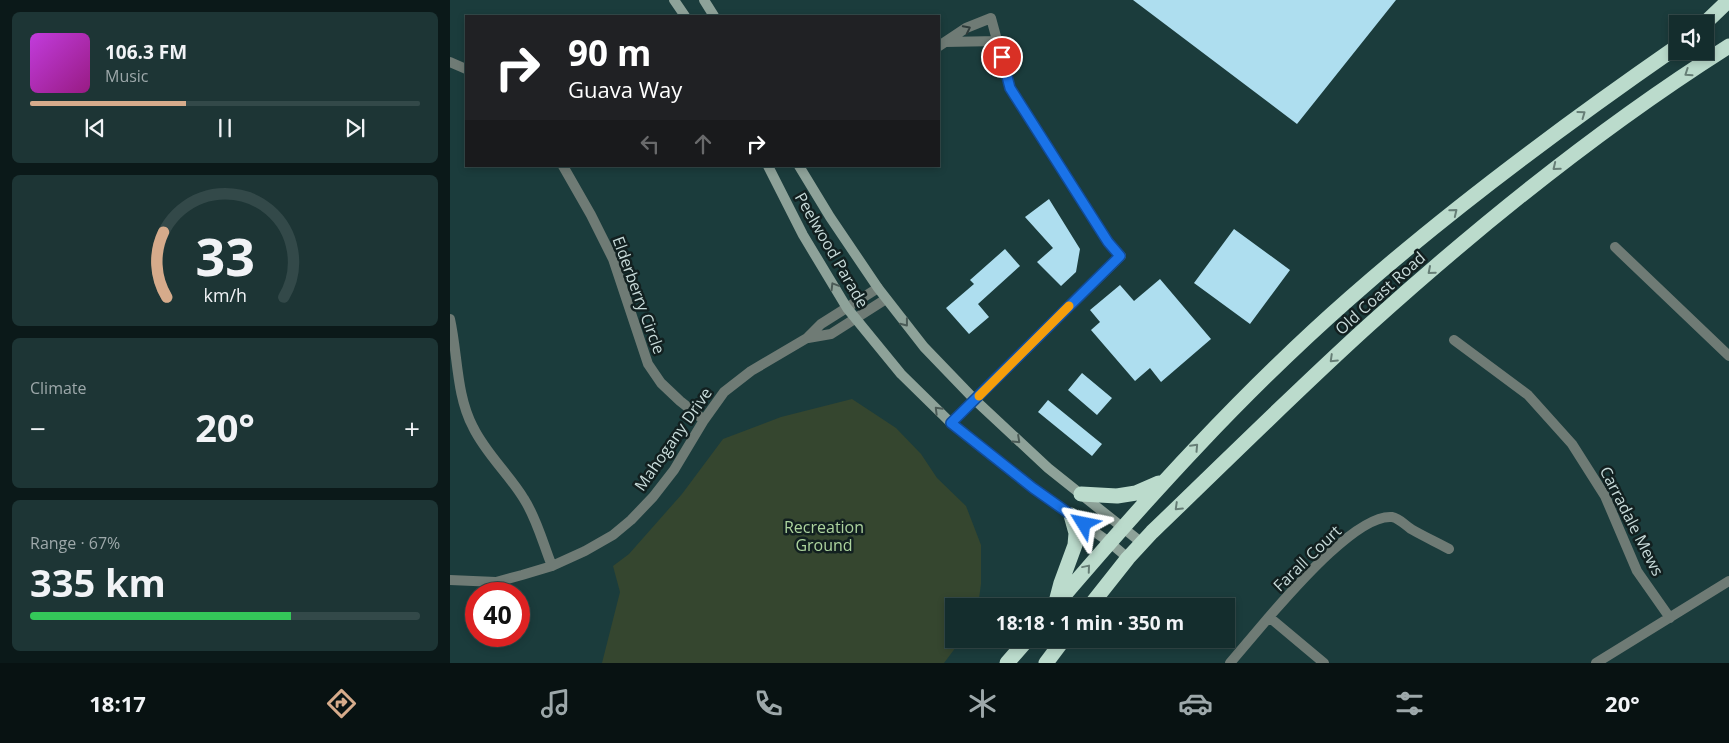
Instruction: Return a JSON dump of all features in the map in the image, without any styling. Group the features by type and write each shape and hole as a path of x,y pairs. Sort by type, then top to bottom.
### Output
{"highway":[{"path":"1713,15 1729,0"},
{"path":"1714,22 1729,13"},
{"name":"Old Coast Road","path":"1096,598 1142,543 1369,325 1494,217 1569,157 1639,106 1729,46"},
{"name":"Old Coast Road","path":"1062,598 1165,480 1230,413 1357,292 1528,153 1669,52"},
{"path":"1081,494 1117,496 1136,493 1165,480"},
{"path":"1057,598 1075,545 1076,533 1071,515"},
{"path":"1007,663 1020,648"},
{"path":"1046,663 1057,648"}],"street":[{"path":"674,0 684,15"},
{"path":"704,0 713,15"},
{"path":"941,44 966,28 992,18 1010,88 1108,242 1120,256 951,423"},
{"path":"941,44 998,41"},
{"path":"450,62 465,68"},
{"name":"Elderberry Circle","path":"564,167 613,259 648,364 661,383 704,420"},
{"name":"Peelwood Parade","path":"769,167 803,234 847,308 901,374 951,423 1033,488 1109,542 1128,558"},
{"name":"Peelwood Parade","path":"800,167 830,217 878,288 924,347 975,400 1048,468 1142,543"},
{"path":"1615,247 1729,356"},
{"name":"Mahogany Drive","path":"450,580 496,582 552,566 585,551 613,535 631,520 653,497 674,470 704,420 724,392 744,376 807,338 822,324 878,288"},
{"name":"Mahogany Drive","path":"807,338 830,334 886,299"},
{"path":"450,320 464,405 473,427 483,444 526,501 552,566"},
{"name":"Carradale Mews","path":"1454,340 1528,395 1572,444 1606,496 1637,571 1670,618"},
{"name":"Farall Court","path":"1230,663 1306,575 1337,546 1369,523 1382,518 1394,517 1449,549"},
{"path":"1596,663 1729,581"},
{"path":"1270,617 1324,663"}],"green space":[{"name":"Recreation Ground","path":"852,399 896,428 921,454 937,478 966,506 981,545 981,584 979,598 945,598 945,648 955,648 944,663 602,663 620,592 613,566 629,554 682,494 723,439 781,417"}],"building":[{"path":"1133,0 1396,0 1297,124"},
{"path":"1049,199 1080,249 1076,272 1061,286 1037,262 1053,248 1025,217"},
{"path":"1234,229 1290,270 1250,324 1194,283"},
{"path":"1005,249 1020,266 978,304 989,317 969,334 946,308 974,284 970,280"},
{"path":"1160,279 1211,339 1161,382 1150,368 1135,381 1091,330 1100,322 1090,310 1120,285 1134,301"},
{"path":"1082,373 1112,398 1097,415 1068,390"},
{"path":"1048,400 1102,444 1092,456 1038,412"}],"slow traffic":[{"path":"979,396 1069,306"}],"route":[{"path":"1002,57 1010,88 1108,242 1120,256 951,423 1033,488 1084,524"}]}
